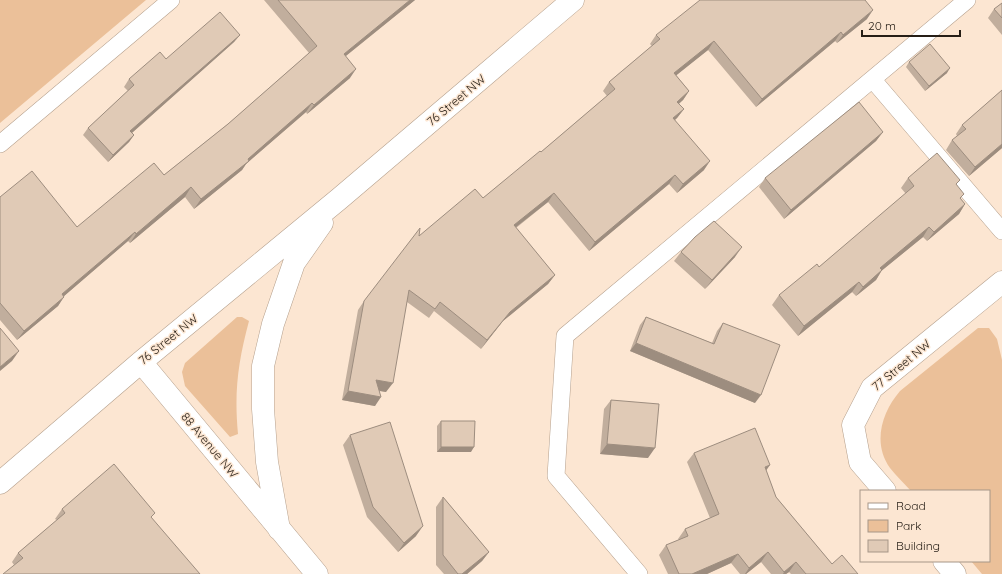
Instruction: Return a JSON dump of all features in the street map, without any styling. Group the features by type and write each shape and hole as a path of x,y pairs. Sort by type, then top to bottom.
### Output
{"street":[{"name":"76 Street NW","path":"0,483 141,362 339,199 573,0"},
{"name":"76 Street NW","path":"279,529 267,462 263,409 263,366 273,324 294,263 339,199"},
{"name":"77 Street NW","path":"883,490 860,462 853,425 872,388 1002,282"},
{"name":"88 Avenue NW","path":"141,362 317,574"},
{"path":"945,562 955,574"}],"lane":[{"path":"0,144 171,0"},
{"path":"639,574 556,476 565,336 967,0"},
{"path":"873,80 1002,231"}],"green space":[{"path":"0,0 146,0 0,123"},
{"path":"237,317 242,317 249,321 242,350 238,377 236,404 238,434 230,437 185,386 182,372 185,363"},
{"path":"978,328 989,328 997,339 1002,360 1002,574 982,574 972,562 990,562 990,490 910,490 890,468 881,448 882,428 888,408 900,391"}],"building":[{"path":"278,0 410,0 344,54 356,69 314,105 312,103 248,159 249,161 201,199 191,187 62,294 64,297 24,331 0,303 0,197 32,171 77,227 154,163 164,175 228,124 317,46"},
{"path":"700,0 865,0 873,10 843,35 841,32 762,99 714,41 674,73 689,91 677,102 684,109 673,118 710,161 683,184 675,175 595,242 554,193 514,225 555,275 510,312 487,340 440,302 435,309 409,290 393,383 376,380 381,397 348,391 364,301 420,228 419,236 475,189 483,198 540,151 541,152 615,89 609,82 660,39 656,35"},
{"path":"1002,3 1002,18 994,9"},
{"path":"220,12 240,35 130,131 134,135 113,155 88,128 134,85 129,79 160,52 166,59"},
{"path":"930,44 950,68 929,86 909,62"},
{"path":"1002,90 1002,144 975,167 952,140 966,129 962,125"},
{"path":"859,102 883,132 791,210 765,178"},
{"path":"937,153 960,180 956,184 964,194 960,198 965,204 934,232 929,227 880,268 882,270 863,287 859,282 804,326 779,295 817,264 819,267 914,186 908,178"},
{"path":"714,221 742,247 712,280 681,252 695,237"},
{"path":"646,317 714,344 723,323 780,345 761,395 636,343"},
{"path":"0,328 19,351 0,367"},
{"path":"611,400 659,404 655,448 607,444"},
{"path":"441,421 475,421 474,447 441,447"},
{"path":"390,422 423,526 404,543 373,507 350,435"},
{"path":"755,428 770,465 765,467 776,497 832,564 842,555 858,574 806,574 796,562 784,572 768,552 749,568 738,554 692,574 679,574 666,545 688,536 685,529 719,514 694,453"},
{"path":"114,464 155,513 151,517 200,574 3,574 23,558 18,553 65,513 62,509"},
{"path":"443,497 489,552 462,574 458,574 443,555"}]}
